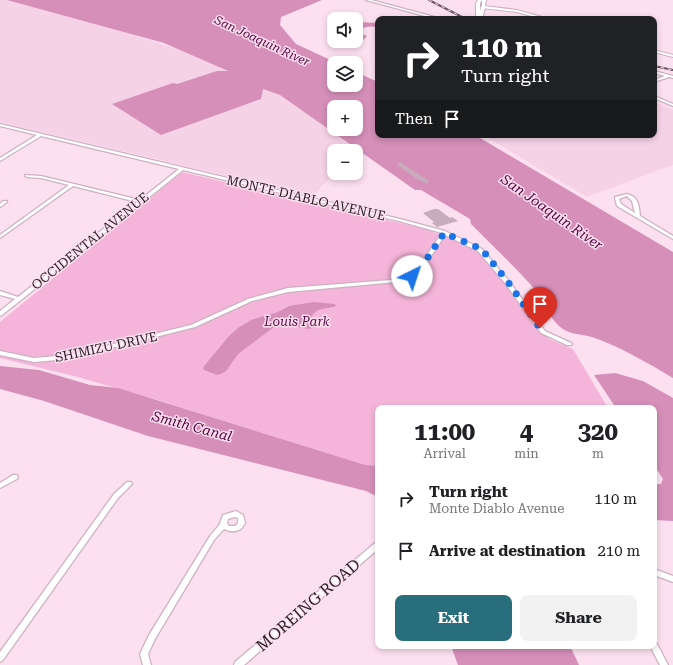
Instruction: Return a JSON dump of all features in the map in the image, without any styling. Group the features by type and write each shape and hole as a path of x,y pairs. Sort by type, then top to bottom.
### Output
{"street":[{"path":"368,0 429,16"},
{"path":"479,16 478,3 480,0"},
{"path":"480,16 484,0"},
{"path":"489,1 500,8 531,13 540,16"},
{"path":"483,7 484,16"},
{"path":"483,7 517,11 536,16"},
{"path":"657,52 673,56"},
{"path":"657,73 673,77"},
{"path":"657,80 668,76"},
{"path":"657,98 673,105"},
{"name":"MONTE DIABLO AVENUE","path":"0,125 400,220 444,233 475,246 484,252 508,282 543,332 569,344"},
{"path":"0,160 40,135"},
{"name":"OCCIDENTAL AVENUE","path":"0,314 181,169"},
{"path":"27,176 41,177 140,201"},
{"path":"0,237 72,185"},
{"path":"638,216 633,197 627,195 617,198 619,205 623,208 673,238"},
{"path":"0,206 5,202"},
{"name":"SHIMIZU DRIVE","path":"0,352 29,359 57,359 193,326 250,300 276,293 300,289 405,280 420,269 444,233"},
{"path":"0,293 19,299"},
{"path":"0,486 15,476"},
{"path":"0,658 116,496 129,484"},
{"path":"147,665 144,654 152,637 212,538 224,526"},
{"name":"MOREING ROAD","path":"238,665 375,548"},
{"path":"657,573 673,579"},
{"path":"656,649 664,665"}],"shaded area":[{"path":"0,0 20,0 74,15 185,52 280,95 327,128 327,136 338,136 349,144 327,144 328,180 312,196 0,122"},
{"path":"657,102 673,110 673,165 587,197 488,138 657,138"}],"green space":[{"name":"Louis Park","path":"182,172 425,229 466,244 487,256 549,339 573,349 606,405 375,405 375,469 370,468 161,401 74,376 0,358 0,322"}],"water":[{"name":"San Joaquin River","path":"7,0 322,0 281,17 280,25 296,44 327,58 327,92 363,92 363,75 375,81 375,138 480,138 673,252 673,378 615,346 595,338 563,329 553,320 531,285 471,224 470,219 421,190 415,190 363,153 363,144 350,144 338,136 363,136 363,100 327,100 327,128 280,95 263,89 261,99 161,135 112,104 173,83 177,84 217,71 228,71 164,43"},
{"path":"363,22 375,23 375,26 364,28"},
{"path":"363,34 367,36 363,40"},
{"path":"314,302 335,304 336,306 321,309 315,312 310,319 316,327 307,329 287,324 278,324 238,354 226,371 221,374 217,375 204,370 203,368 205,365 229,336 238,328 251,320 278,312 289,306"},
{"name":"Smith Canal","path":"0,366 39,370 90,385 118,388 365,465 375,466 375,496 366,491 148,436 44,401 0,389"},
{"path":"615,373 643,381 673,398 673,521 657,520 657,484 661,484 663,479 657,470 657,405 614,405 594,375"},
{"path":"452,649 571,649 579,665 458,665"}],"building":[{"path":"400,162 429,181 427,184 397,165"},
{"path":"438,209 450,218 452,217 458,221 437,227 432,223 434,222 423,213"}],"railway":[{"path":"429,0 460,16"},
{"path":"657,67 673,70"}],"route":[{"path":"412,276 420,269 444,233 463,240 484,252 508,282 540,328"}]}
